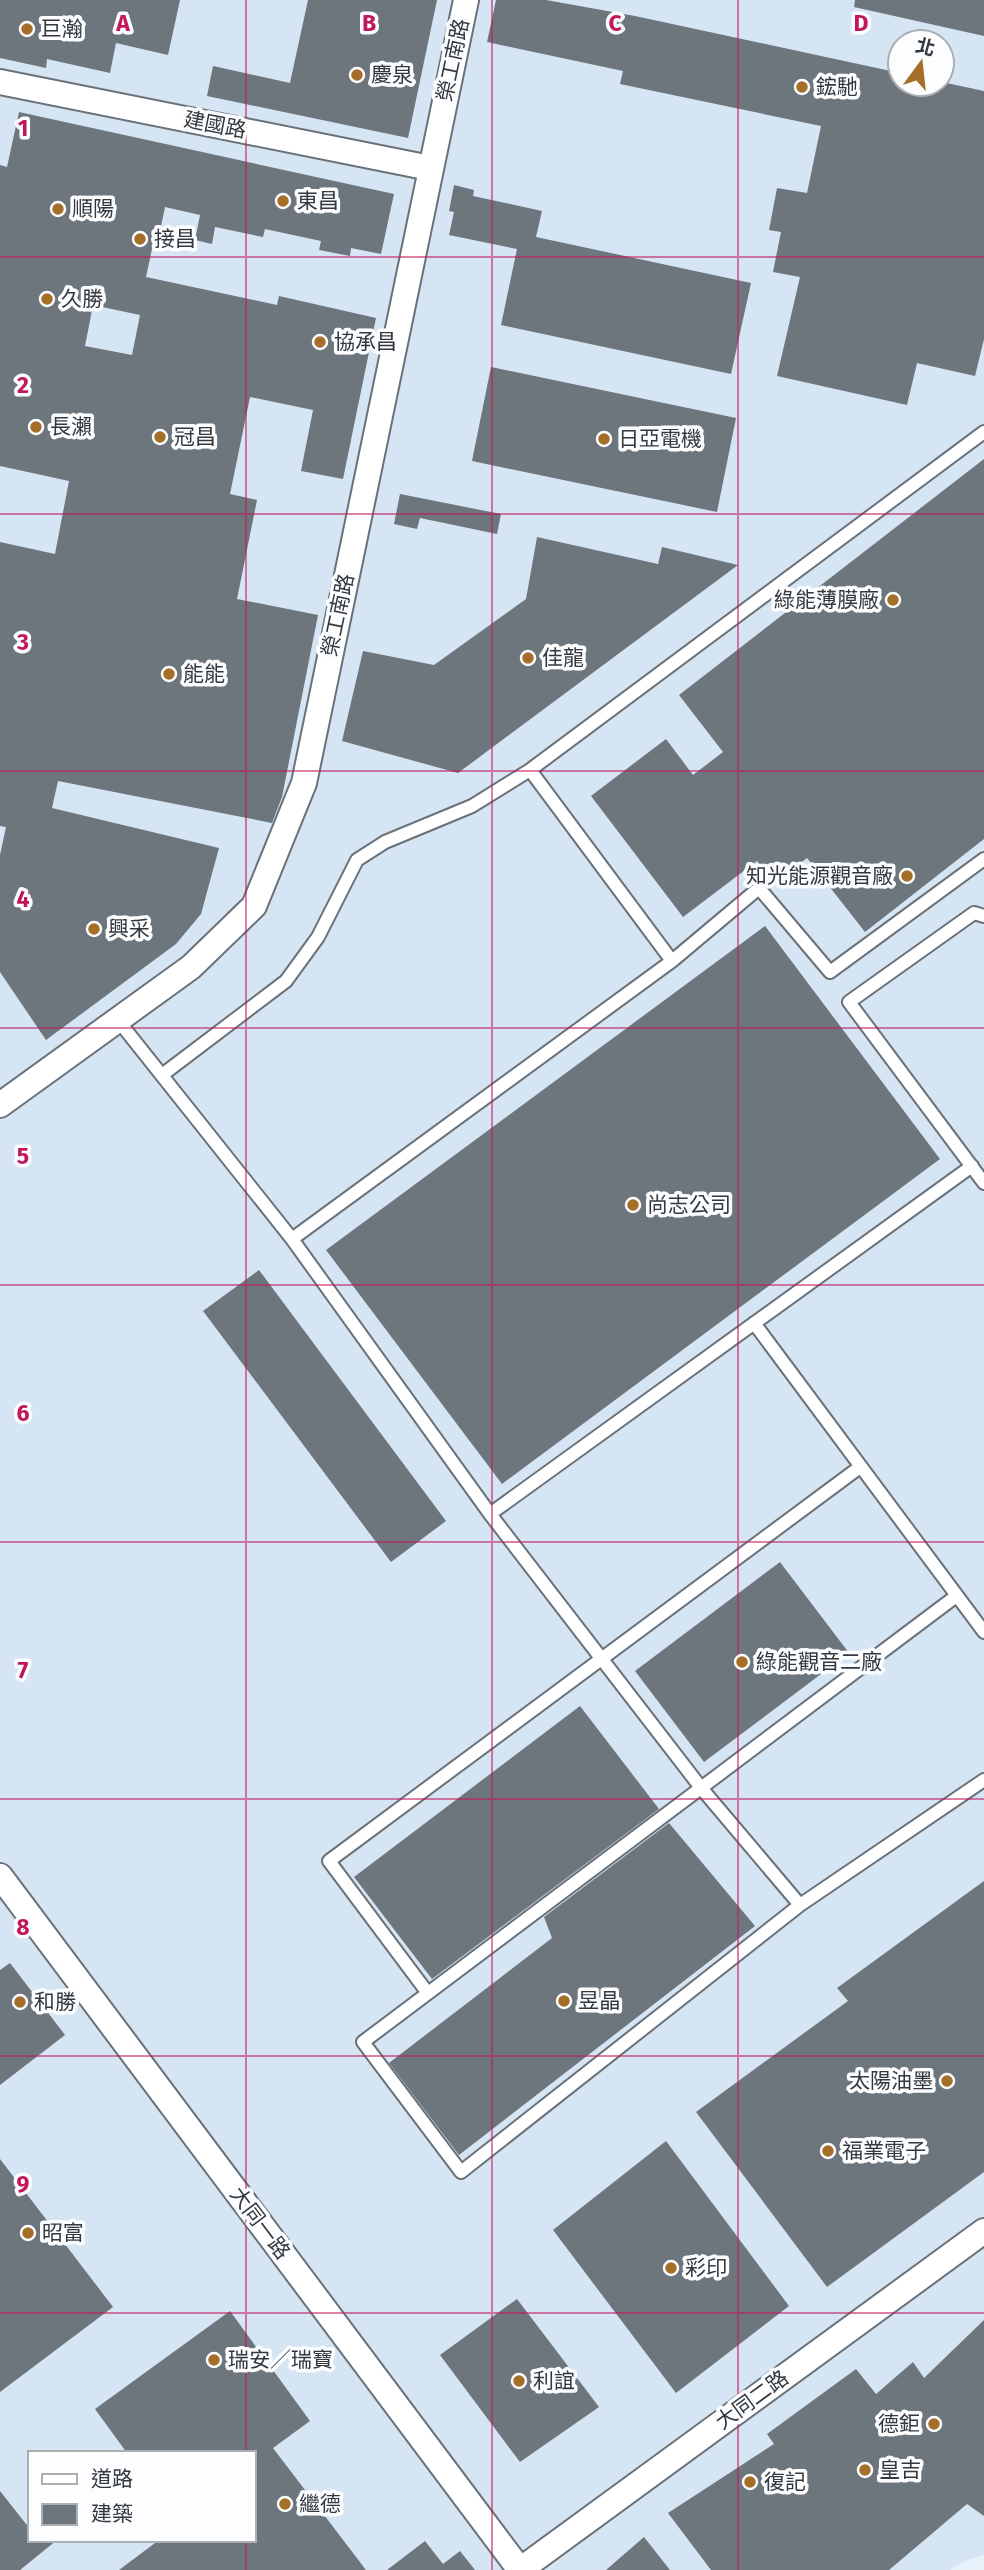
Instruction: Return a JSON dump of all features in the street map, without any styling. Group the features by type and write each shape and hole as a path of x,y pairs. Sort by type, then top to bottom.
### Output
{"street":[{"name":"榮工南路","path":"0,1105 191,967 254,906 304,783 466,0"},
{"name":"建國路","path":"0,82 430,168"},
{"name":"大同一路","path":"0,1876 520,2570"},
{"name":"大同二路","path":"520,2570 984,2231"}],"lane":[{"path":"162,1075 286,981 318,937 357,860 385,842 472,806 530,770 984,432"},
{"path":"530,770 672,961"},
{"path":"292,1239 672,961 759,888 830,972 984,859"},
{"path":"984,916 974,914 849,1002 984,1183"},
{"path":"117,1019 292,1239 490,1514 601,1658 702,1789 800,1905"},
{"path":"490,1514 972,1166"},
{"path":"754,1323 955,1597 984,1632"},
{"path":"427,1992 328,1861 860,1467"},
{"path":"955,1597 363,2042 461,2172 800,1905 984,1780"}],"shaded area":[{"path":"0,0 984,0 984,2555 964,2561 950,2570 0,2570"}],"building":[{"path":"0,0 180,0 168,55 116,43 110,73 47,59 46,68 0,58"},
{"name":"慶泉","path":"308,0 437,0 408,138 207,96 213,66 290,83"},
{"path":"496,0 546,0 635,16 886,70 886,98 956,98 956,85 984,91 984,339 975,376 917,363 907,405 777,376 800,277 773,272 781,232 769,230 777,188 807,193 821,126 620,84 623,71 487,42"},
{"path":"855,0 984,0 984,36 956,28 854,7"},
{"path":"19,112 394,194 381,254 351,248 350,256 319,250 321,241 265,229 263,237 215,227 212,244 195,240 200,215 165,207 160,231 156,230 146,277 277,305 279,296 376,318 343,479 301,471 313,410 250,397 230,494 257,500 237,599 318,615 282,797 272,823 58,781 52,808 219,848 201,914 176,944 46,1040 0,972 0,855 6,827 0,826 0,542 55,554 69,481 0,466 0,165 7,167","holes":["93,305 140,315 132,355 85,346"]},
{"path":"454,185 474,190 473,196 542,211 536,237 751,283 731,374 501,325 517,249 449,235 454,212 449,211"},
{"name":"日亞電機","path":"491,367 736,418 717,512 472,461"},
{"name":"綠能薄膜廠","path":"984,459 984,839 865,932 807,858 774,883 757,861 683,917 591,796 666,739 693,775 723,752 679,695"},
{"path":"400,494 501,514 497,534 420,518 417,529 394,524"},
{"name":"佳龍","path":"537,537 658,564 662,547 738,565 458,773 342,741 363,651 434,665 526,599"},
{"name":"尚志公司","path":"765,926 940,1159 502,1484 326,1250"},
{"path":"259,1270 446,1521 391,1562 203,1311"},
{"name":"綠能觀音二廠","path":"780,1562 849,1653 704,1762 635,1671"},
{"path":"580,1706 659,1809 432,1979 354,1877"},
{"name":"昱晶","path":"669,1823 755,1926 459,2155 389,2063 552,1938 544,1917"},
{"path":"984,1881 984,2172 827,2287 696,2112 848,2001 837,1988"},
{"name":"和勝","path":"10,1963 65,2035 0,2085 0,1970"},
{"name":"彩印","path":"666,2141 789,2306 676,2393 553,2230"},
{"name":"昭富","path":"0,2159 113,2307 0,2392"},
{"name":"利誼","path":"517,2299 599,2407 520,2462 440,2355"},
{"name":"瑞安／瑞寶","path":"230,2311 310,2421 273,2448 366,2570 119,2570 156,2542 256,2542 256,2451 126,2451 95,2409"},
{"path":"984,2320 984,2516 967,2504 889,2570 711,2570 668,2513 774,2444 767,2434 856,2369 876,2394 913,2362 924,2378"},
{"path":"0,2491 28,2526 28,2542 55,2542 20,2570 0,2570"},
{"path":"644,2537 670,2570 606,2570"},
{"path":"425,2541 443,2564 460,2551 475,2570 387,2570"}],"place":[{"name":"巨瀚","path":"27,29"},
{"name":"慶泉","path":"357,75"},
{"name":"鋐馳","path":"802,87"},
{"name":"東昌","path":"283,201"},
{"name":"順陽","path":"58,209"},
{"name":"接昌","path":"140,239"},
{"name":"久勝","path":"47,299"},
{"name":"協承昌","path":"320,342"},
{"name":"長瀨","path":"36,427"},
{"name":"冠昌","path":"160,437"},
{"name":"日亞電機","path":"604,439"},
{"name":"綠能薄膜廠","path":"893,600"},
{"name":"佳龍","path":"528,658"},
{"name":"能能","path":"169,674"},
{"name":"知光能源觀音廠","path":"907,876"},
{"name":"興采","path":"94,929"},
{"name":"尚志公司","path":"633,1205"},
{"name":"綠能觀音二廠","path":"742,1662"},
{"name":"昱晶","path":"564,2001"},
{"name":"和勝","path":"20,2002"},
{"name":"太陽油墨","path":"947,2081"},
{"name":"福業電子","path":"828,2151"},
{"name":"昭富","path":"28,2233"},
{"name":"彩印","path":"671,2268"},
{"name":"瑞安／瑞寶","path":"214,2360"},
{"name":"利誼","path":"519,2381"},
{"name":"德鉅","path":"934,2424"},
{"name":"皇吉","path":"865,2470"},
{"name":"復記","path":"750,2482"},
{"name":"繼德","path":"285,2504"}]}
